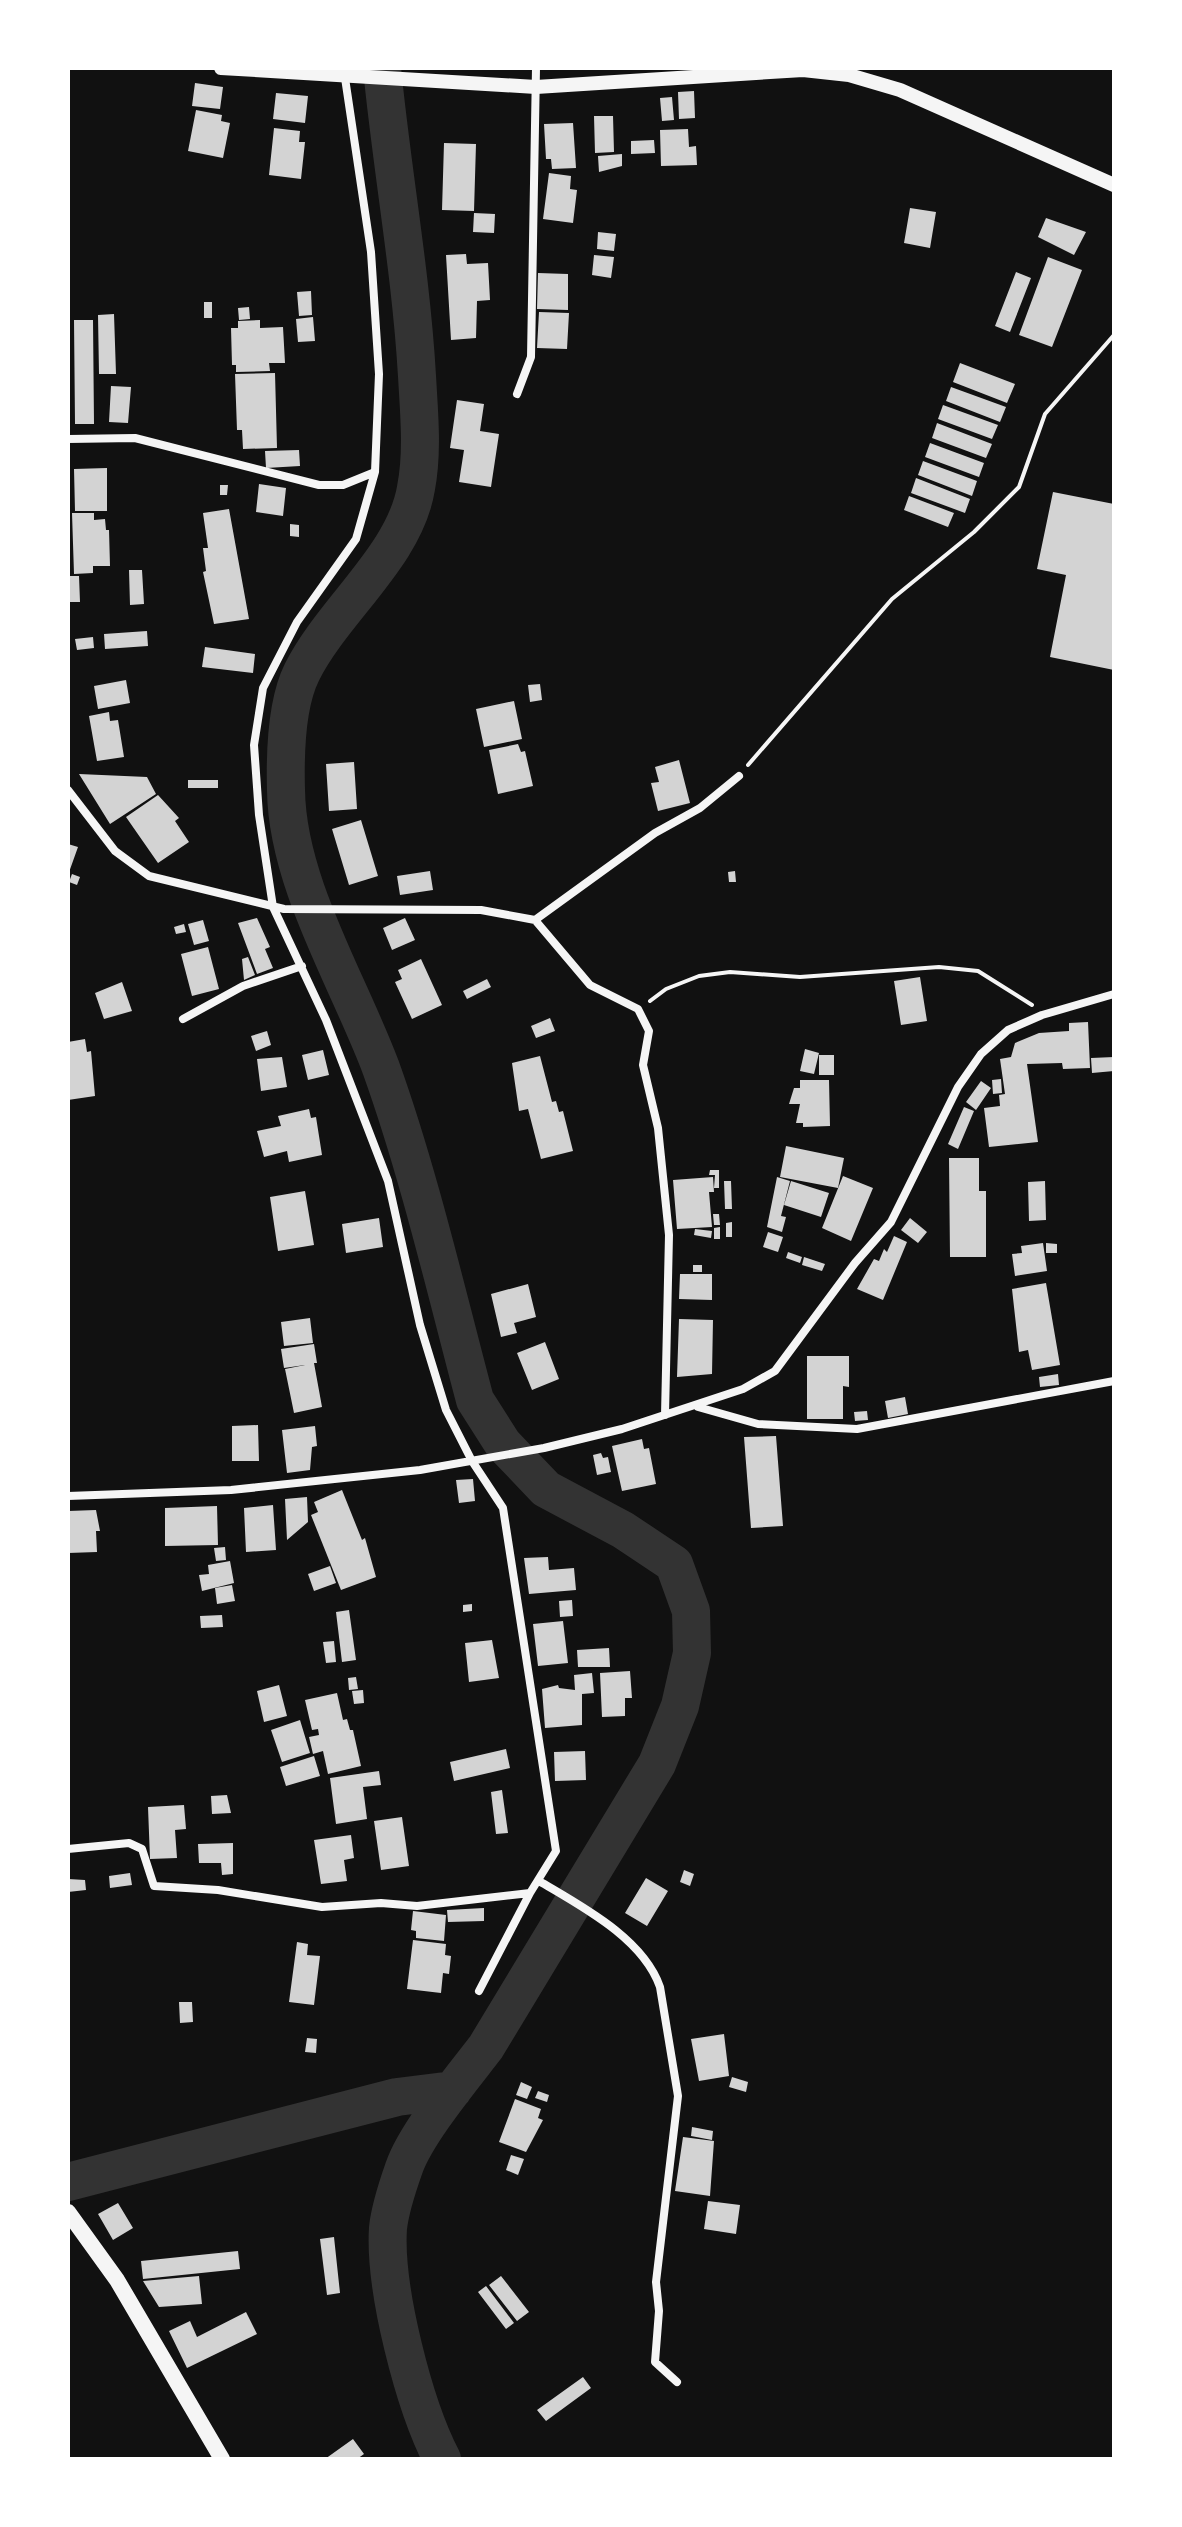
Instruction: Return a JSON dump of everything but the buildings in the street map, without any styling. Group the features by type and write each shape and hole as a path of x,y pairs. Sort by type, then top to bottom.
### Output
{"main road":[{"path":"68,2212 117,2280 222,2459"}],"street":[{"path":"221,68 536,87 803,70 849,75 900,90 1114,185"},
{"path":"517,394 531,357 536,68"},
{"path":"349,78 371,252 379,374 375,472 356,539 297,622 276,658 258,705 254,745 256,783 273,907 302,966 359,1100 388,1181 431,1364 446,1410 472,1461 503,1508 511,1548 556,1851 530,1893 479,1991"},
{"path":"68,439 135,438 319,485 343,485 375,472"},
{"path":"535,920 655,833 700,808 739,776"},
{"path":"68,790 115,851 149,876 284,909 481,910 535,920 590,985 638,1009 649,1031 643,1065 658,1128 669,1235 665,1415"},
{"path":"183,1019 243,986 302,966"},
{"path":"68,1496 320,1483 472,1461 544,1448 696,1406 743,1389 775,1371 855,1263 891,1222 958,1087 981,1054 1008,1030 1042,1015 1114,994"},
{"path":"696,1406 758,1424 857,1429 1114,1381"},
{"path":"68,1849 129,1843 142,1849 154,1886 218,1890 322,1907 381,1903 417,1906 530,1893"},
{"path":"539,1881 595,1917 637,1950 654,1970 676,2065 678,2096 656,2282 659,2311 655,2362 677,2382"}],"path":[{"path":"739,776 892,599 974,532 1019,487 1045,414 1114,335"},
{"path":"638,1009 666,989 699,976 730,972 827,977 939,967 978,971 1019,994 1042,1015"}],"waterway":[{"path":"382,68 414,337 420,432 418,474 409,513 398,537 315,649 297,685 286,745 289,825 308,896 368,1035 395,1108 475,1400 503,1444 546,1489 623,1530 674,1564 691,1611 692,1653 680,1706 657,1764 486,2047 419,2139 394,2197 388,2228 388,2253 396,2314 421,2409 442,2459"},
{"path":"68,2182 397,2097 453,2090"}]}
